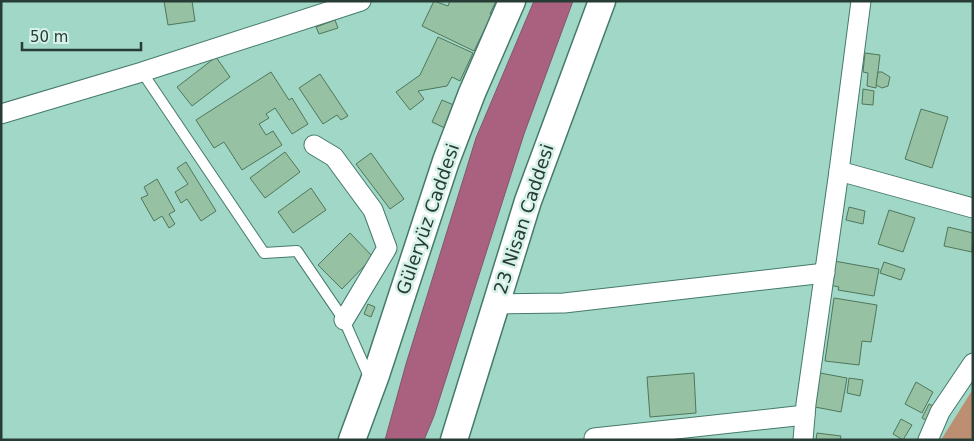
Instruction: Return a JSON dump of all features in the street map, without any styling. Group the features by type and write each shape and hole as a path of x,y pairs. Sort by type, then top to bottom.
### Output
{"street":[{"path":"1,114 142,72 362,1"},
{"name":"Güleryüz Caddesi","path":"352,440 446,161 472,93 512,1"},
{"name":"23 Nisan Caddesi","path":"454,440 528,201 602,1"},
{"path":"803,440 861,1"},
{"path":"314,145 334,157 367,202 387,248 344,320"},
{"path":"839,171 973,208"},
{"path":"496,304 564,303 825,274"},
{"path":"928,440 940,412 973,363"},
{"path":"594,440 594,438 805,415"}],"lane":[{"path":"142,72 264,253 297,252 344,320 372,384"}],"shaded area":[{"path":"534,1 573,1 524,134 434,416 424,440 385,440 406,364 476,138"},
{"path":"973,389 973,440 941,440"}],"building":[{"path":"164,1 192,1 195,21 168,25"},
{"path":"434,1 448,6 450,1 496,1 490,14 492,15 474,51 422,26"},
{"path":"335,20 338,28 319,34 316,27"},
{"path":"438,37 473,53 460,81 452,77 447,86 418,91 424,99 410,110 396,92 420,75"},
{"path":"865,53 880,55 876,88 867,86 868,73 863,72"},
{"path":"216,57 230,77 192,106 177,87"},
{"path":"271,72 289,100 292,98 308,124 292,134 275,108 266,114 269,118 259,124 266,135 273,131 282,145 242,170 224,142 214,148 196,120"},
{"path":"878,72 882,72 890,77 888,86 882,88 876,85"},
{"path":"320,74 348,116 341,120 337,115 323,124 299,88"},
{"path":"863,89 874,91 873,105 862,104"},
{"path":"442,100 456,106 445,128 432,122"},
{"path":"921,109 948,117 932,168 905,159"},
{"path":"285,152 300,172 265,198 250,178"},
{"path":"371,153 404,199 390,209 356,164"},
{"path":"186,162 216,211 201,221 187,199 181,203 175,192 188,184 177,168"},
{"path":"157,179 175,211 169,214 175,224 169,228 162,216 154,221 141,198 148,195 144,187"},
{"path":"311,188 326,210 293,233 278,212"},
{"path":"849,207 865,211 863,224 846,220"},
{"path":"889,210 915,218 903,252 878,244"},
{"path":"948,227 973,233 972,252 944,246"},
{"path":"350,233 373,257 342,289 318,265"},
{"path":"834,261 879,269 874,296 838,290 839,287 830,285"},
{"path":"884,262 905,269 901,280 880,273"},
{"path":"834,298 877,305 871,342 862,341 859,365 825,361"},
{"path":"368,304 375,307 371,317 364,314"},
{"path":"694,373 696,413 650,417 647,377"},
{"path":"820,373 847,378 841,412 815,407"},
{"path":"849,378 863,380 860,396 847,393"},
{"path":"916,382 933,392 922,413 905,404"},
{"path":"929,404 935,407 928,421 922,418"},
{"path":"901,419 912,425 903,440 893,434"},
{"path":"817,433 841,436 840,440 816,440"}]}
